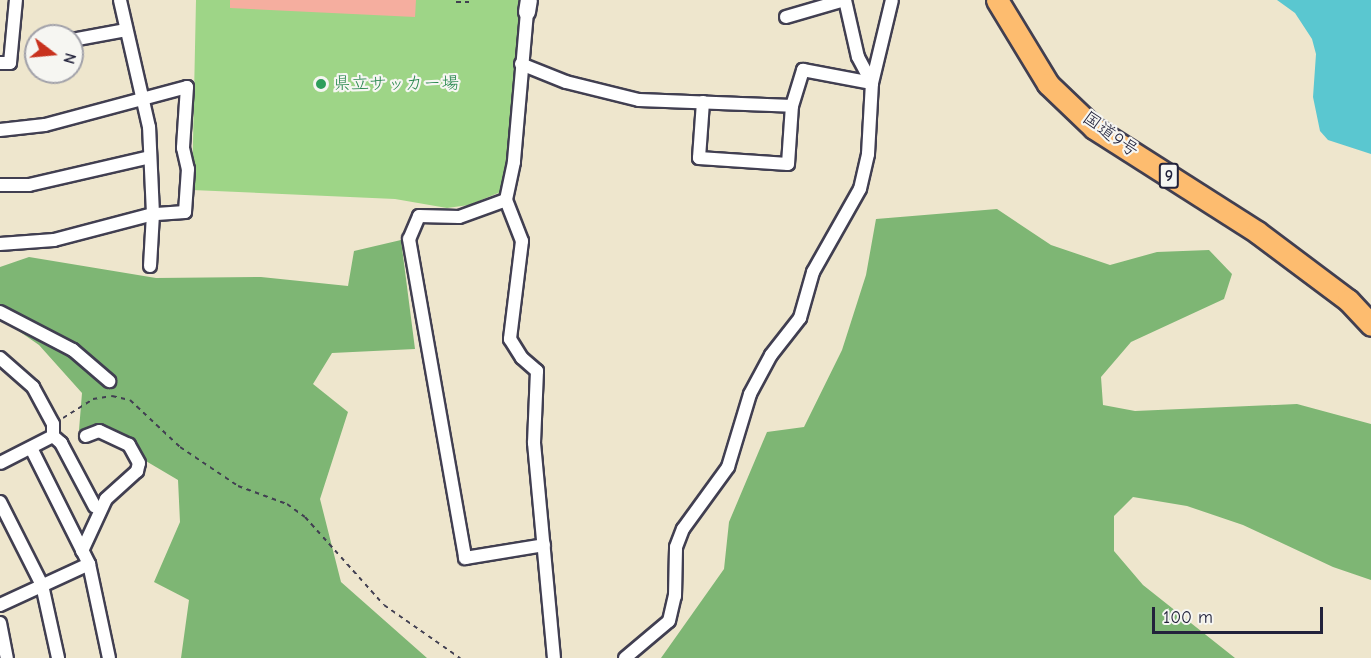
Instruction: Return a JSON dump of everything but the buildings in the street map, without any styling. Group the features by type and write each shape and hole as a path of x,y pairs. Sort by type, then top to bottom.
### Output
{"highway":[{"name":"国道9号","path":"997,0 1048,84 1094,128 1257,232 1348,300 1371,324"}],"street":[{"path":"0,63 10,63 16,0"},
{"path":"120,0 141,102 149,127 153,214 150,266"},
{"path":"786,17 844,0 858,57 872,83"},
{"path":"625,658 669,621 675,596 675,555 683,530 728,468 750,394 771,355 800,318 813,272 860,189 868,154 872,83 892,0"},
{"path":"528,6 514,162 506,200 522,241 510,339 522,358 537,371 534,443 554,658"},
{"path":"84,38 126,30"},
{"path":"521,64 566,82 639,100 792,106"},
{"path":"703,102 699,158 788,164 792,106 802,70 872,83"},
{"path":"0,130 45,125 141,102 187,87 183,148 188,169 185,212 153,214 54,240 0,244"},
{"path":"0,185 29,185 150,157"},
{"path":"506,200 459,217 419,216 408,239 465,558 544,545"},
{"path":"0,312 73,350 109,381"},
{"path":"0,357 33,387 53,430 95,507"},
{"path":"0,463 31,448 53,430"},
{"path":"82,551 106,499 137,471 139,462 129,445 99,431 86,436"},
{"path":"31,448 89,564 109,658"},
{"path":"0,502 42,585 58,658"},
{"path":"0,605 89,564"},
{"path":"0,623 7,658"}],"path":[{"path":"456,2 474,2"},
{"path":"53,430 93,399 112,396 130,400 180,447 229,479 287,504 305,517 384,605 460,658"}],"green space":[{"path":"196,0 520,0 510,162 503,191 469,205 447,208 395,199 192,190"},
{"path":"997,209 1051,245 1110,265 1157,252 1209,250 1232,274 1224,299 1131,342 1101,377 1103,405 1135,411 1297,404 1371,424 1371,580 1333,567 1243,525 1187,506 1133,497 1114,516 1114,551 1143,585 1235,658 661,658 724,569 729,522 767,432 804,427 842,350 866,275 876,219"},
{"path":"401,240 415,349 332,353 313,384 348,412 320,499 341,582 427,658 181,658 189,600 154,582 180,522 178,480 112,441 79,430 82,393 39,345 0,318 0,267 29,257 156,278 261,277 348,286 354,251"}],"water":[{"path":"1277,0 1371,0 1371,154 1328,140 1320,131 1313,97 1316,54 1312,39 1295,13"}],"place":[{"name":"県立サッカー場","path":"321,84"}]}
